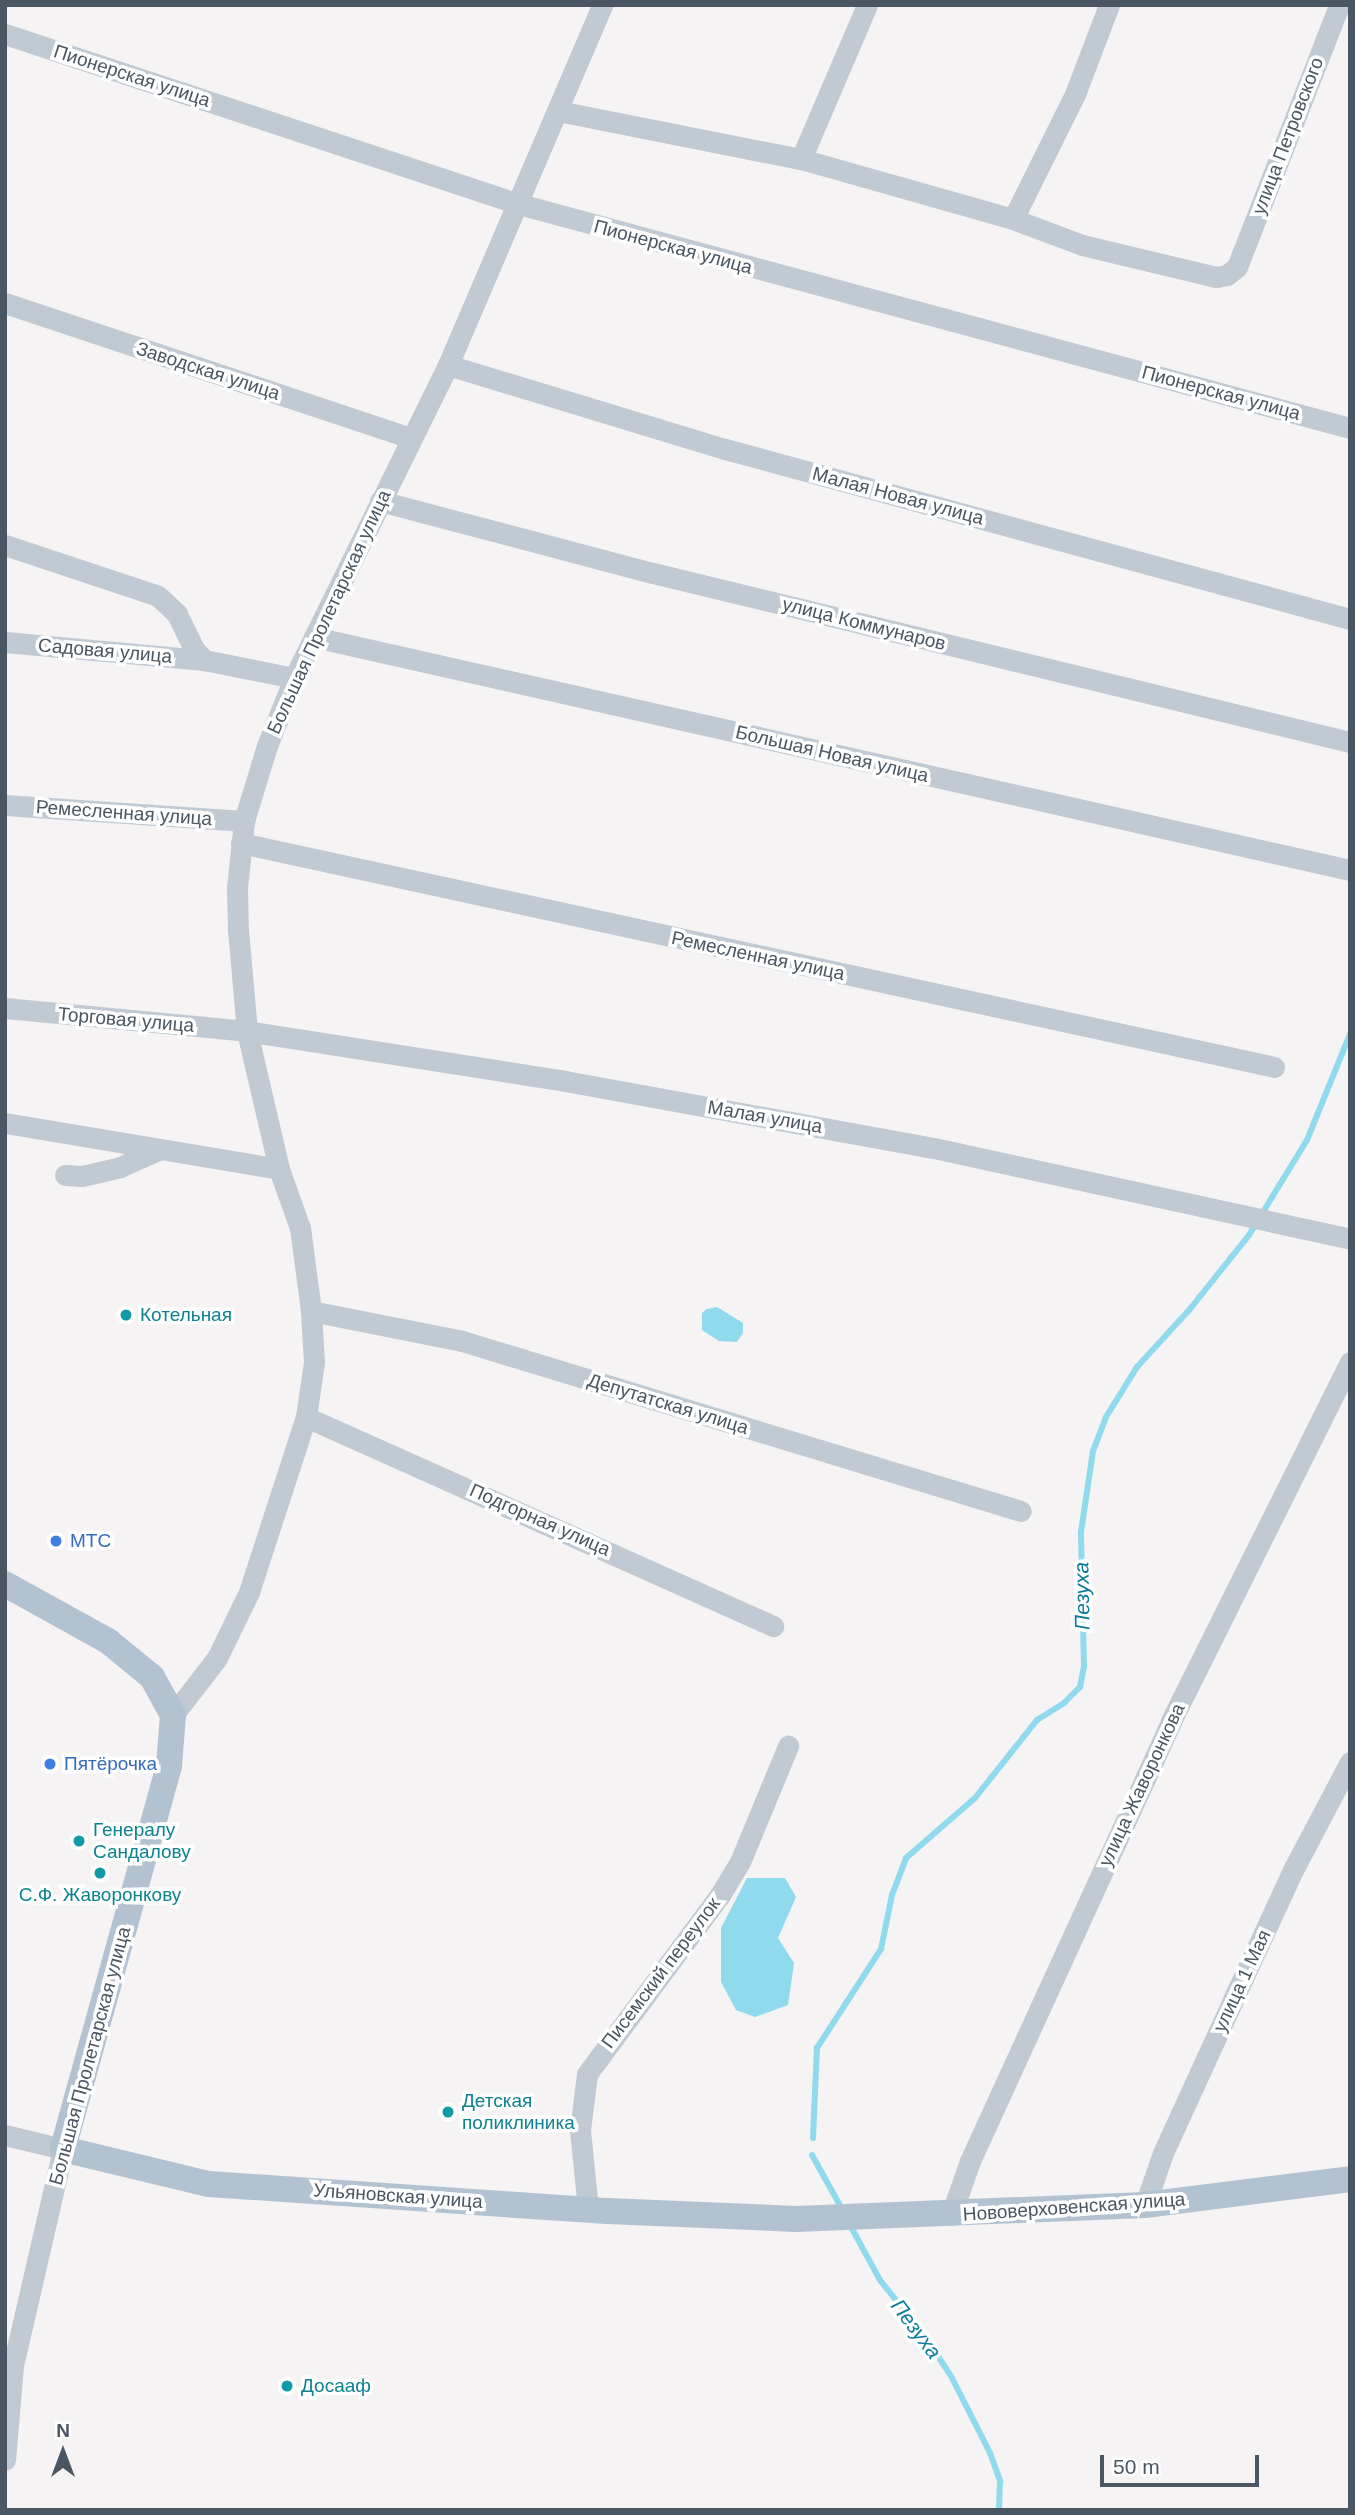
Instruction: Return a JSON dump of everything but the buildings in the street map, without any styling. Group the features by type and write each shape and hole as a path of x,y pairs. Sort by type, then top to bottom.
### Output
{"main road":[{"path":"5,1584 108,1641 152,1677 173,1715"},
{"name":"Большая Пролетарская улица","path":"63,2150 169,1766 173,1715"},
{"name":"Ульяновская улица","path":"63,2150 209,2184 588,2209 796,2219"},
{"name":"Нововерховенская улица","path":"796,2219 951,2215 1145,2205 1350,2179"}],"street":[{"name":"Большая Пролетарская улица","path":"173,1715 217,1658 249,1592 306,1416 314,1362 311,1311 300,1228 279,1169 247,1031 238,931 244,821 267,746 294,678 448,365 602,5"},
{"path":"801,159 867,5"},
{"path":"558,111 801,159 1013,219 1075,94 1109,5"},
{"name":"улица Петровского","path":"1013,219 1082,245 1216,277 1227,275 1237,267 1339,5"},
{"name":"Пионерская улица","path":"5,34 519,204 1350,428"},
{"name":"Заводская улица","path":"5,303 411,438"},
{"name":"Малая Новая улица","path":"448,365 725,449 1350,619"},
{"name":"улица Коммунаров","path":"380,501 666,576 1350,742"},
{"path":"5,545 158,596 177,614 194,649 204,660 294,678"},
{"name":"Большая Новая улица","path":"314,637 1350,870"},
{"name":"Садовая улица","path":"5,642 204,660"},
{"name":"Ремесленная улица","path":"5,805 244,821"},
{"name":"Ремесленная улица","path":"242,843 1275,1067"},
{"name":"Торговая улица","path":"5,1008 247,1031"},
{"name":"Малая улица","path":"247,1031 565,1081 934,1148 1350,1239"},
{"path":"5,1123 279,1169"},
{"path":"65,1175 82,1175 120,1167 158,1150"},
{"name":"Депутатская улица","path":"311,1311 462,1341 1021,1511"},
{"name":"улица Жаворонкова","path":"951,2215 970,2161 1166,1732 1350,1362"},
{"name":"Подгорная улица","path":"306,1416 773,1626"},
{"name":"Писемский переулок","path":"588,2209 580,2130 587,2074 726,1884 750,1839 788,1746"},
{"name":"улица 1 Мая","path":"1145,2205 1163,2153 1293,1870 1350,1762"},
{"name":"Ульяновская улица","path":"5,2135 63,2150"},
{"name":"Большая Пролетарская улица","path":"5,2460 13,2365 63,2150"}],"water":[{"path":"717,1307 743,1323 743,1333 737,1342 719,1341 702,1330 702,1313"},
{"path":"747,1878 785,1878 796,1897 778,1938 794,1963 788,2005 755,2017 736,2010 721,1982 721,1928"}],"waterway":[{"name":"Пезуха","path":"813,2138 817,2048 881,1949 892,1895 906,1858 975,1798 1037,1720 1064,1703 1080,1687 1084,1666 1081,1532 1093,1451 1106,1417 1137,1367 1190,1309 1249,1235 1307,1140 1350,1034"},
{"name":"Пезуха","path":"812,2155 842,2209"},
{"name":"Пезуха","path":"850,2225 880,2280 926,2338 951,2376 990,2453 1000,2481 999,2510"}],"place":[{"name":"Котельная","path":"126,1315"},
{"name":"МТС","path":"56,1541"},
{"name":"Пятёрочка","path":"50,1764"},
{"name":"Генералу Сандалову","path":"79,1841"},
{"name":"С.Ф. Жаворонкову","path":"100,1873"},
{"name":"Детская поликлиника","path":"448,2112"},
{"name":"Досааф","path":"287,2386"}]}
